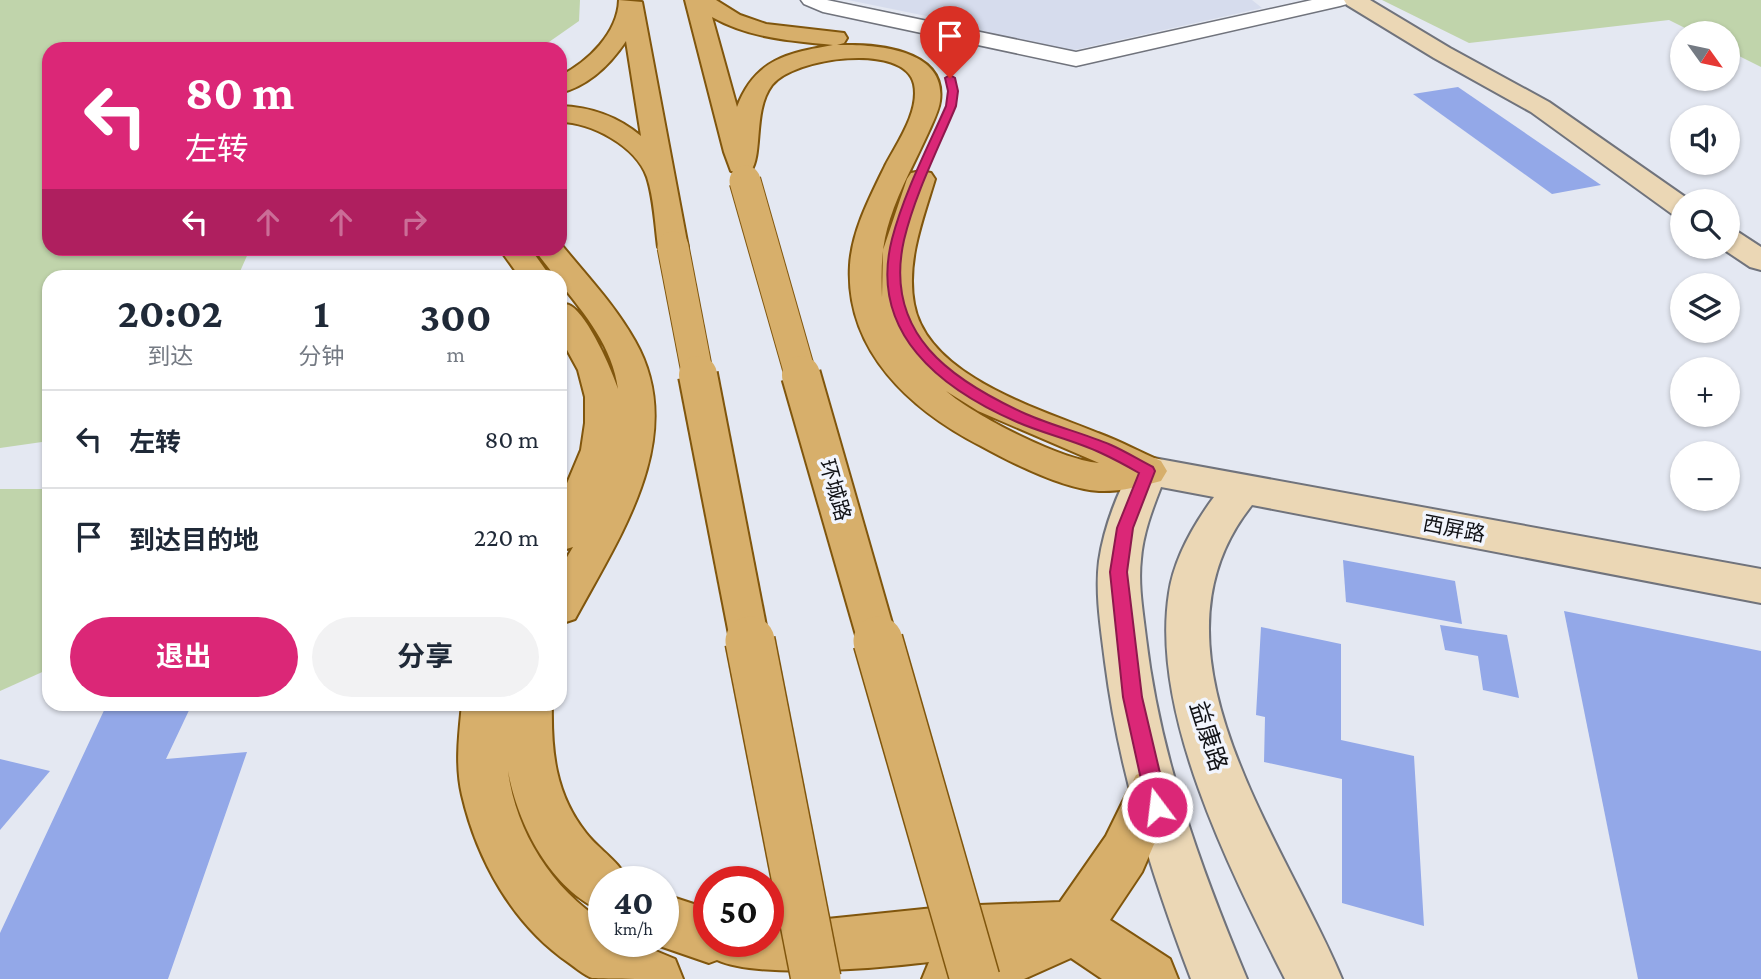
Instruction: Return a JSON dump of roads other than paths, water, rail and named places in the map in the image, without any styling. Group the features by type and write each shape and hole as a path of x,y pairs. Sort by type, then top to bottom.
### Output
{"main road":[{"name":"环城路","path":"696,0 743,173 975,979"},
{"path":"702,0 726,17 748,26 774,32 893,45 926,58 944,71 953,86 951,106 907,211 895,255 896,298 908,331 932,364 966,390 1022,418 1106,449 1148,471"},
{"path":"1355,0 1442,53 1540,107 1670,199"},
{"path":"567,82 588,70 606,54 621,33 631,1"},
{"path":"631,1 673,247 816,979"},
{"path":"743,173 747,122 755,93 766,76 785,62 817,52 859,50 886,55 918,70 928,83 928,101 879,210 865,265 867,309 884,350 904,375 930,398 994,438 1092,477 1148,471"},
{"path":"567,114 588,116 615,128 645,155 661,178"},
{"path":"1740,247 1761,261"},
{"path":"554,256 565,270"},
{"path":"567,273 620,343 633,374 639,409 636,449 622,491 567,594"},
{"path":"567,322 580,338 595,367 604,413 603,436 594,469 567,522"},
{"path":"1148,471 1125,528 1119,572 1129,673 1153,791 1181,881 1219,979"},
{"name":"西屏路","path":"1148,471 1761,586"},
{"name":"益康路","path":"1243,489 1213,529 1194,575 1188,615 1191,670 1201,719 1234,810 1268,888 1314,979"},
{"path":"484,711 481,747 488,803 510,859 523,881 561,924 587,944 655,979"},
{"path":"529,711 527,736 530,763 547,816 579,863 588,871"},
{"path":"950,979 1016,955 1074,928 1124,854 1153,791"},
{"path":"784,947 827,946 953,933 1074,928 1150,979"}],"street":[{"path":"811,0 823,6 1076,58 1340,0"}]}
